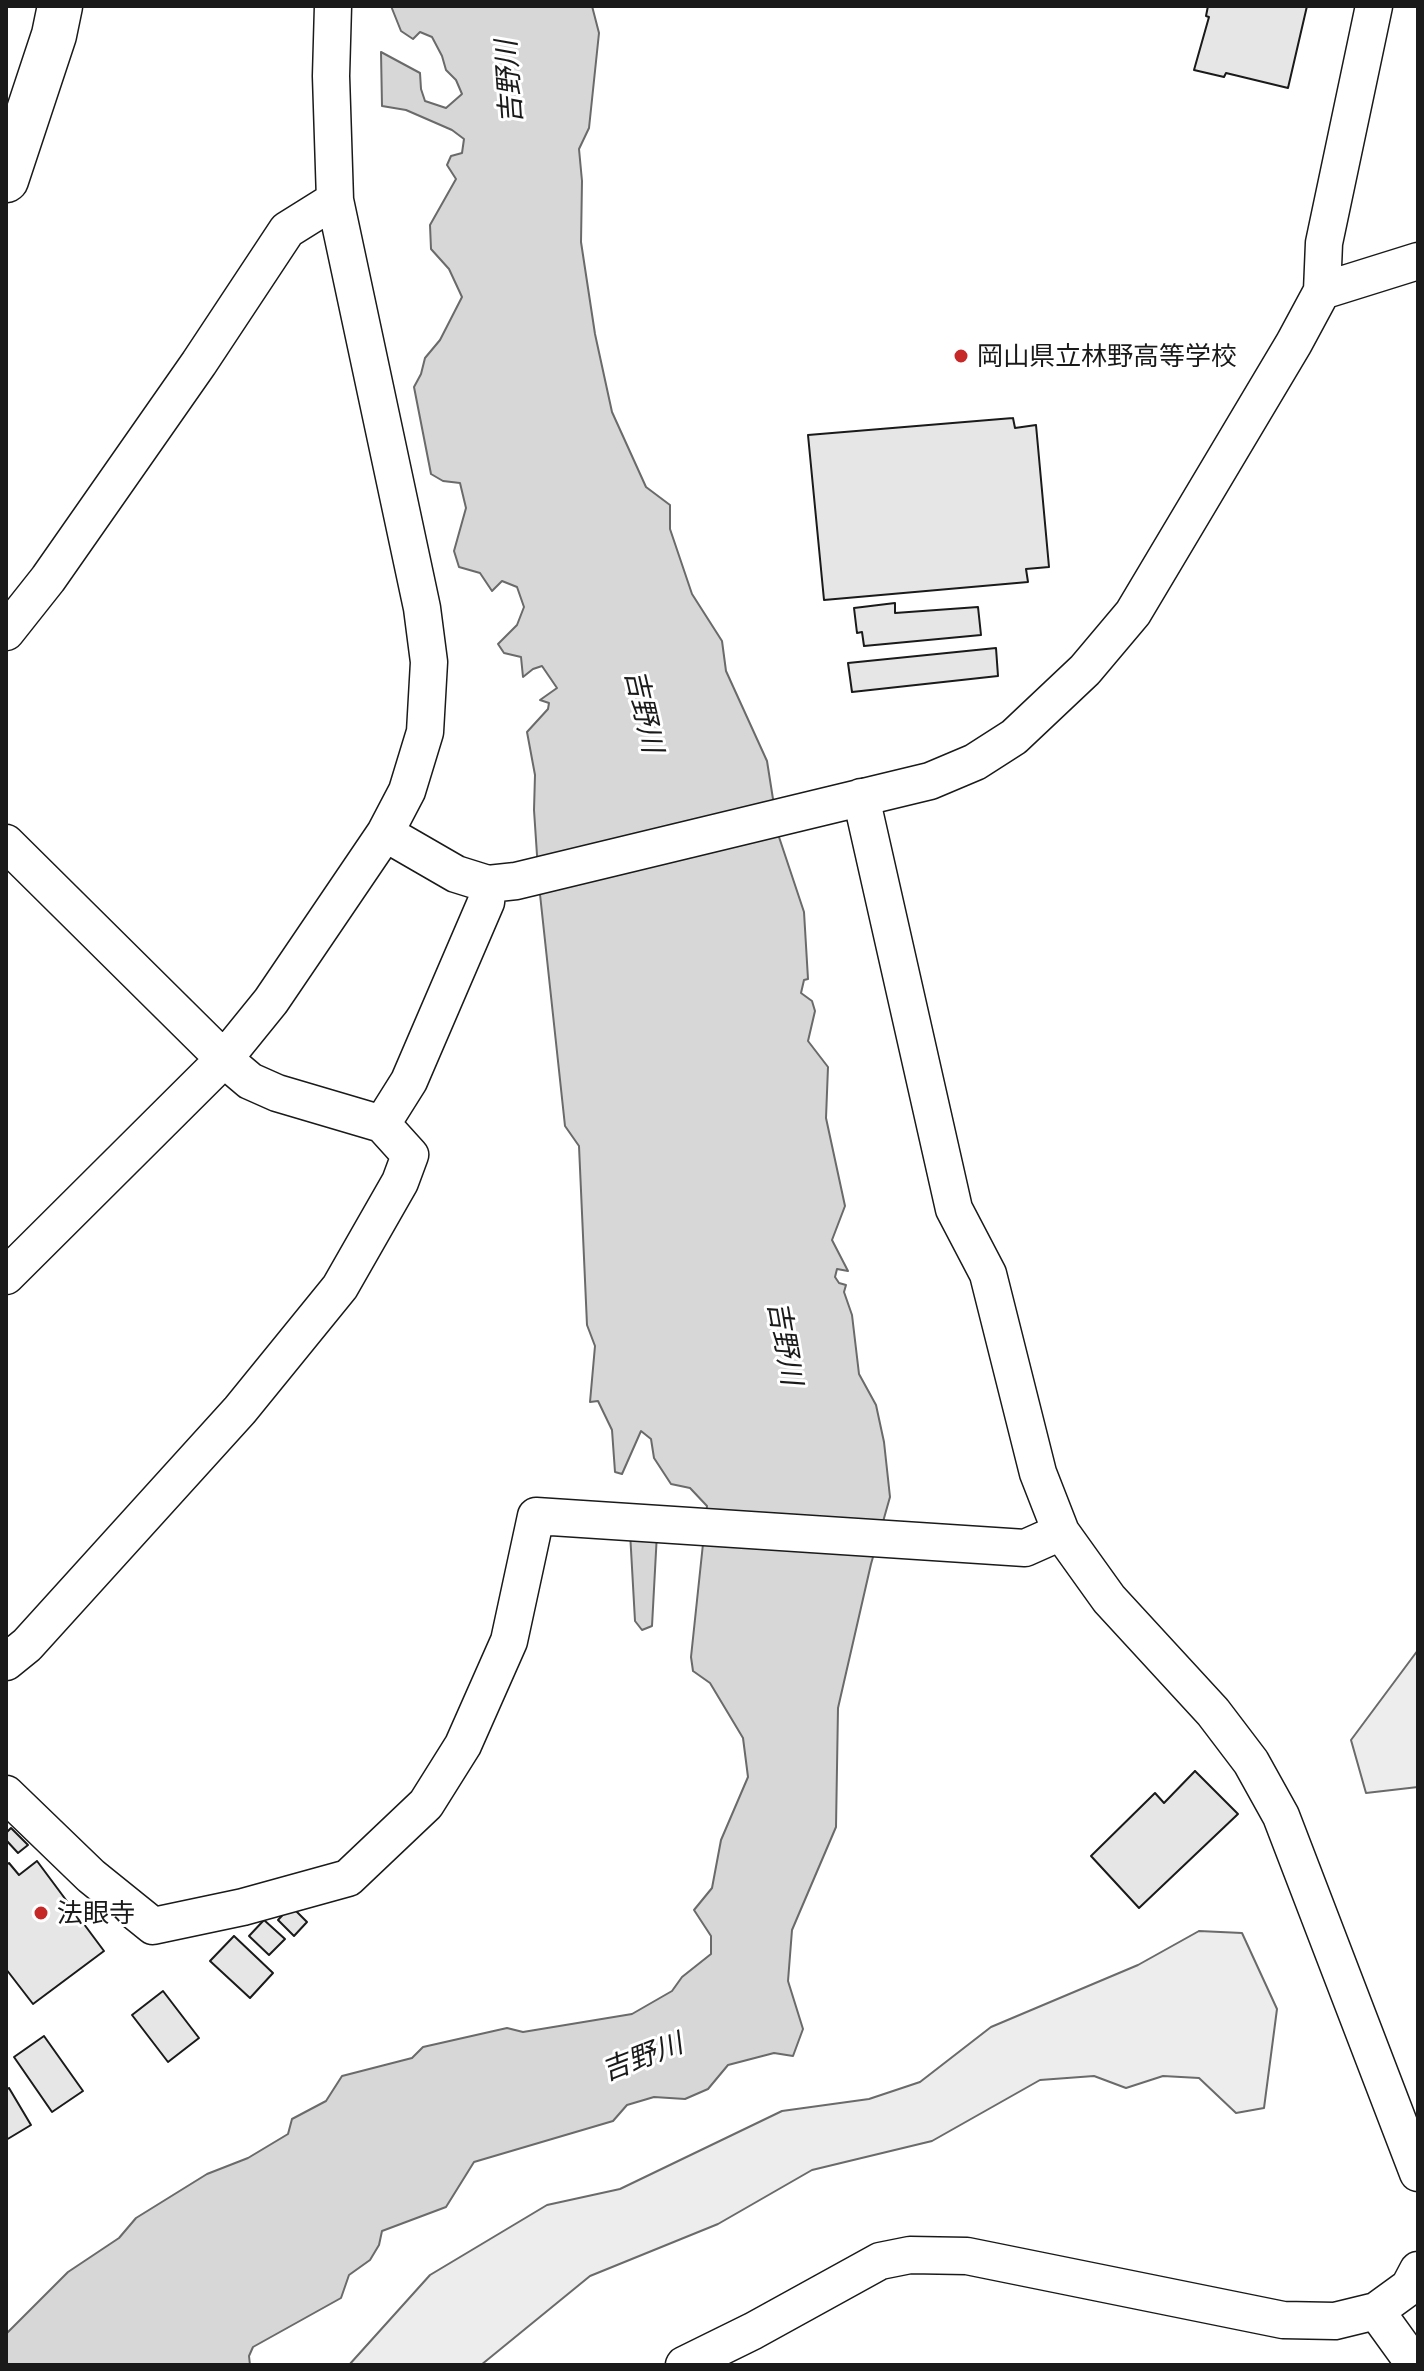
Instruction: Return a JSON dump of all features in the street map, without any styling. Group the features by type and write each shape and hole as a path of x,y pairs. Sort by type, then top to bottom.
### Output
{"highway":[{"path":"6,180 54,35 60,6"}],"street":[{"path":"6,1276 224,1059 271,1001 385,833 407,791 425,732 429,662 422,608 335,200 331,76 333,6"},
{"path":"385,833 456,874 502,882 930,781 975,762 1014,737 1085,670 1133,613 1322,291 1324,243 1374,6"},
{"path":"6,632 66,553 287,230 335,200"},
{"path":"1322,291 1418,261"},
{"path":"861,797 954,1209 988,1274 1038,1473 1061,1532 1109,1599 1213,1712 1251,1762 1281,1816 1418,2173"},
{"path":"6,843 224,1059 250,1081 382,1124 410,1155 400,1182 340,1287 240,1410 27,1645 6,1662"},
{"path":"382,1124 409,1081 486,902 502,882"},
{"path":"6,1794 91,1876 153,1926 243,1907 348,1878 426,1804 463,1745 509,1641 536,1516 1025,1548 1061,1532"},
{"path":"684,2365 880,2261 910,2255 967,2256 1283,2320 1335,2321 1376,2311 1409,2287 1418,2270"},
{"path":"1376,2311 1415,2365"}],"shaded area":[{"path":"1418,1650 1418,1787 1366,1793 1351,1740"},
{"path":"1199,1931 1242,1933 1277,2009 1264,2108 1236,2113 1199,2078 1163,2076 1126,2088 1094,2076 1040,2080 932,2141 812,2170 718,2224 590,2276 481,2365 349,2365 430,2275 547,2205 620,2189 782,2111 869,2099 920,2082 991,2027 1138,1965"}],"water":[{"name":"吉野川","path":"391,6 592,6 599,33 589,128 579,149 581,242 595,334 612,412 646,487 670,505 670,529 692,594 722,641 726,671 767,761 779,837 804,912 808,979 804,980 801,993 812,1001 815,1011 808,1041 828,1067 826,1118 845,1206 832,1240 848,1271 837,1269 835,1277 839,1283 846,1285 844,1292 852,1315 859,1374 876,1405 890,1497 871,1564 838,1708 836,1827 792,1930 788,1981 803,2029 793,2056 774,2053 728,2065 708,2089 685,2099 654,2097 627,2105 613,2121 474,2162 446,2207 382,2231 379,2245 370,2260 349,2275 341,2298 253,2347 249,2356 250,2365 6,2365 6,2334 68,2272 119,2238 136,2218 207,2174 248,2158 288,2134 292,2119 326,2101 342,2076 412,2058 423,2047 507,2028 523,2032 632,2014 672,1991 682,1977 711,1954 711,1936 694,1910 712,1888 721,1840 748,1777 743,1738 710,1683 693,1671 691,1657 707,1506 690,1488 671,1484 654,1458 651,1439 641,1431 622,1474 615,1472 612,1430 598,1401 590,1402 595,1346 587,1325 579,1146 565,1126 539,885 535,775 527,732 548,709 549,703 540,700 557,688 542,666 523,677 521,657 504,653 498,644 517,625 524,607 517,587 502,581 492,591 480,573 459,567 454,551 466,508 460,483 443,481 431,474 414,387 425,358 440,340 462,297 449,269 431,249 430,225 456,179 447,165 451,156 462,153 464,139 452,130 406,110 382,106 381,52 420,73 425,101 446,108 462,94 456,80 446,70 432,37 420,32 413,39 401,31"},
{"path":"630,1532 657,1533 652,1626 642,1630 635,1621"}],"building":[{"path":"1208,6 1307,6 1288,88 1226,73 1224,77 1194,70 1209,17 1206,16"},
{"path":"1013,418 1015,428 1036,425 1049,567 1026,569 1028,582 824,600 808,435"},
{"path":"895,603 895,613 978,607 981,635 864,646 862,632 857,633 854,608"},
{"path":"996,648 998,676 852,692 848,663"},
{"path":"1195,1771 1238,1814 1139,1908 1091,1856 1155,1793 1164,1803"},
{"path":"11,1828 28,1845 18,1853 6,1840 6,1833"},
{"name":"法眼寺","path":"37,1861 104,1951 33,2004 6,1969 6,1865 9,1863 19,1875"},
{"path":"291,1906 307,1922 294,1936 278,1920"},
{"path":"264,1920 285,1939 269,1955 249,1936"},
{"path":"234,1936 273,1973 250,1998 210,1961"},
{"path":"163,1991 199,2038 168,2062 132,2015"},
{"path":"44,2036 83,2091 52,2112 14,2057"},
{"path":"9,2088 31,2125 6,2140 6,2090"}],"place":[{"name":"岡山県立林野高等学校","path":"961,356"},
{"name":"法眼寺","path":"41,1913"}]}
